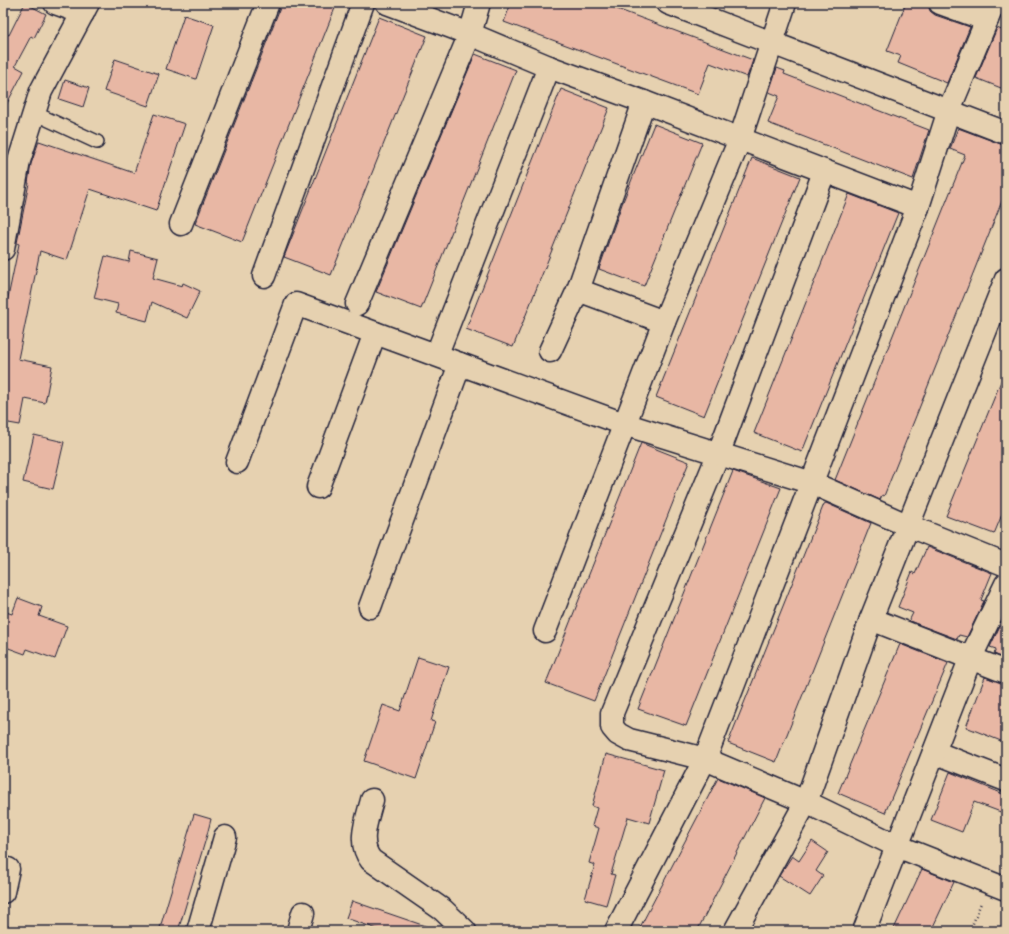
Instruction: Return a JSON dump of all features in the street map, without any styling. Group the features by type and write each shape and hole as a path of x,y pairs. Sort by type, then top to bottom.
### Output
{"street":[{"path":"3,249 8,184 41,91 85,8 55,3"},
{"path":"181,224 268,3"},
{"path":"264,276 363,3"},
{"path":"387,3 470,34 549,67 918,207"},
{"path":"357,304 470,34 479,3"},
{"path":"668,3 1006,133"},
{"path":"545,631 664,322 740,139 785,3"},
{"path":"616,931 705,759 918,207 949,110 990,11 940,3"},
{"path":"440,346 549,67"},
{"path":"550,351 578,290 644,102"},
{"path":"824,172 718,455 612,713 612,728 618,734 629,740 705,759 806,802 897,846 998,886"},
{"path":"735,931 806,802 871,619 1006,279"},
{"path":"578,290 664,322"},
{"path":"237,462 296,304 624,424 718,455 812,482 909,526 1006,565"},
{"path":"318,487 375,333"},
{"path":"370,607 460,364"},
{"path":"864,931 971,658 1006,584"},
{"path":"871,619 1006,672"},
{"path":"934,752 1006,780"},
{"path":"372,800 363,838 364,848 367,855 443,910 465,931"},
{"path":"198,931 225,837"},
{"path":"3,892 8,869"}],"lane":[{"path":"34,113 97,142"}],"path":[{"path":"970,931 998,886"}],"building":[{"path":"25,3 46,14 34,38 31,36 15,66 24,71 3,111 3,32 9,35"},
{"path":"282,3 337,3 242,242 195,224"},
{"path":"511,3 601,3 753,60 747,77 710,63 698,94 504,22"},
{"path":"906,3 928,3 930,11 935,15 970,27 947,83 898,63 901,56 887,51"},
{"path":"184,15 214,25 196,79 166,69"},
{"path":"379,17 427,36 331,275 284,257"},
{"path":"997,28 1006,32 1006,90 976,78"},
{"path":"475,54 516,70 421,309 376,292"},
{"path":"115,59 159,74 148,106 104,91"},
{"path":"777,68 785,71 784,74 929,130 913,179 768,123 779,96 769,92"},
{"path":"65,80 89,88 83,107 59,99"},
{"path":"561,89 609,108 513,347 466,329"},
{"path":"154,114 185,124 156,211 90,189 67,260 40,251 18,359 52,366 45,403 25,399 20,425 3,422 3,322 19,244 17,243 29,183 31,164 39,141 134,173"},
{"path":"654,124 702,143 644,286 599,269 622,204"},
{"path":"958,128 1006,146 1006,191 884,496 882,495 880,500 835,480 965,155 950,149"},
{"path":"752,158 800,177 704,416 656,397"},
{"path":"849,194 898,213 802,452 754,433"},
{"path":"131,251 158,258 153,278 182,286 183,283 200,291 187,318 152,302 147,321 116,313 118,304 94,298 105,256 129,262"},
{"path":"1006,369 1006,505 994,534 946,516"},
{"path":"34,435 64,442 53,489 23,482"},
{"path":"641,443 689,462 594,701 546,683"},
{"path":"733,471 781,488 686,726 638,709"},
{"path":"826,503 871,523 776,762 728,743 824,504"},
{"path":"927,547 992,573 981,600 984,601 967,637 959,635 957,639 909,621 913,613 898,607 912,572 915,574"},
{"path":"18,598 42,607 39,616 67,626 55,659 27,649 25,654 3,646 3,611 12,614"},
{"path":"1006,613 1006,659 994,654 996,649 990,647"},
{"path":"900,644 948,663 885,813 838,793"},
{"path":"418,657 449,667 431,721 435,722 416,779 364,761 383,705 400,711"},
{"path":"985,677 1006,684 1006,743 966,727"},
{"path":"606,754 664,770 649,823 628,817 611,874 615,875 606,905 585,899 595,865 589,863 599,828 592,826 597,808 592,806"},
{"path":"950,772 1006,795 1006,814 974,802 962,832 931,820"},
{"path":"718,778 765,798 697,931 638,931"},
{"path":"194,814 211,819 207,835 178,931 159,931"},
{"path":"812,841 828,852 816,871 823,876 810,896 779,876 792,856 799,861"},
{"path":"922,869 954,882 931,931 893,931"},
{"path":"352,901 431,928 430,931 383,931 346,918"}]}
